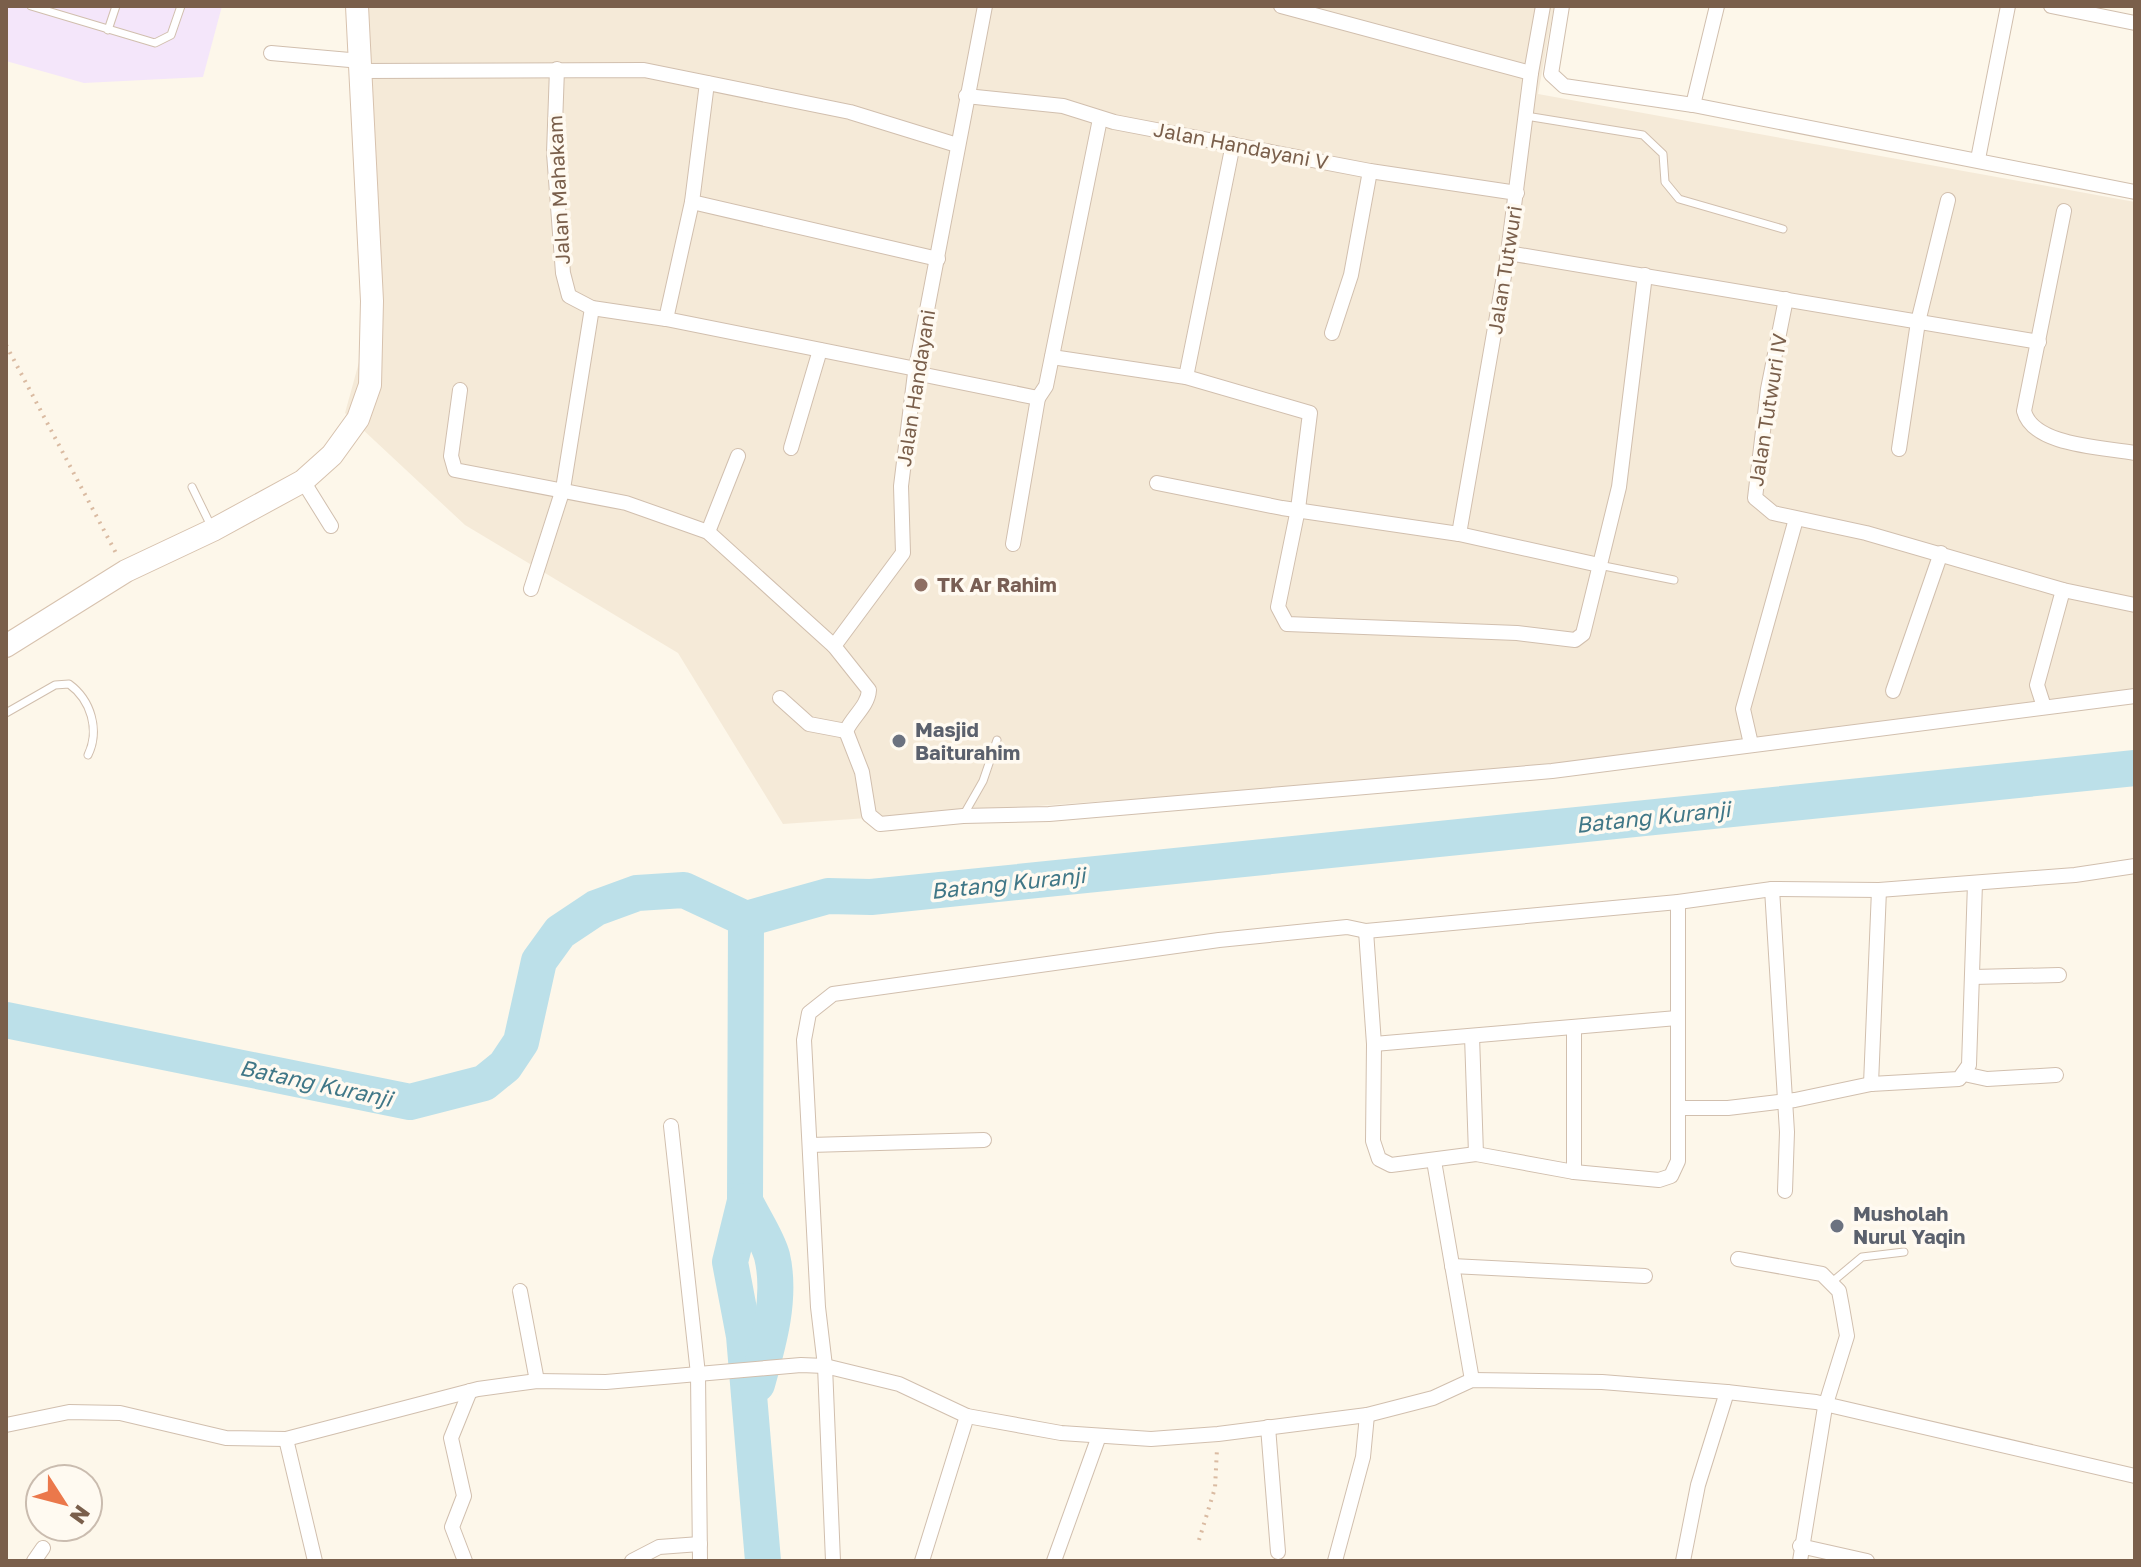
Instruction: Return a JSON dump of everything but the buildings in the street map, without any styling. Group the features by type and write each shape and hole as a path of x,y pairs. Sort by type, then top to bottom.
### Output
{"main road":[{"path":"6,646 126,571 213,530 303,481 341,443 358,419 370,385 372,301 357,6"}],"street":[{"name":"Jalan Handayani","path":"834,646 903,553 901,486 915,371 985,6"},
{"path":"1281,6 1531,73"},
{"name":"Jalan Tutwuri","path":"1459,534 1508,253 1531,73 1543,6"},
{"path":"1562,6 1551,64 1551,74 1559,84 1693,105 2135,192"},
{"path":"1693,105 1717,6"},
{"path":"1978,159 2008,6"},
{"path":"2051,6 2135,23"},
{"path":"271,53 361,66 644,70 850,112 957,145"},
{"name":"Jalan Mahakam","path":"557,69 554,153 563,273 569,296 592,308"},
{"path":"666,319 692,202 707,83"},
{"name":"Jalan Handayani V","path":"966,96 1063,106 1100,119 1370,171 1517,193"},
{"path":"1013,544 1038,398 1046,386 1100,119"},
{"path":"1186,377 1233,144"},
{"path":"1332,333 1351,275 1370,171"},
{"path":"1899,449 1918,322 1948,200"},
{"path":"692,202 938,259"},
{"path":"2064,211 2024,411 2031,428 2046,437 2135,453"},
{"path":"1508,253 2039,342"},
{"path":"1052,357 1186,377 1303,409 1312,415 1298,509 1278,607 1284,621 1293,625 1517,633 1575,640 1583,634 1619,487 1645,275"},
{"name":"Jalan Tutwuri IV","path":"1786,299 1768,389 1755,498 1773,513 1796,519"},
{"path":"531,589 563,489 592,308 666,319 820,350 1038,398"},
{"path":"791,448 820,350"},
{"path":"460,390 452,467 626,503 708,532 834,646 869,690 866,703 853,717 846,731 862,772 869,815 880,824 963,816 1049,814 1552,771 2135,696"},
{"path":"708,532 738,456"},
{"path":"303,481 331,526"},
{"path":"1157,483 1459,534 1599,565"},
{"path":"1751,744 1743,709 1796,519 1941,553 2063,590 2135,605"},
{"path":"1893,691 1941,553"},
{"path":"2044,707 2037,685 2063,590"},
{"path":"780,698 809,724 846,731"},
{"path":"833,1561 825,1366 818,1307 804,1040 809,1013 833,994 1219,940 1347,927 1366,931 1678,902 1772,889 1879,890 2135,866"},
{"path":"1678,1108 1728,1108 1783,1102 1871,1084 1951,1081 1964,1074 1969,1065 1975,883"},
{"path":"1772,889 1788,1172 1785,1191"},
{"path":"1871,1084 1879,890"},
{"path":"1366,931 1374,1044 1375,1154 1391,1165 1476,1154 1574,1172 1659,1180 1671,1176 1678,1161 1678,902"},
{"path":"1973,977 2059,975"},
{"path":"1374,1044 1677,1018"},
{"path":"1574,1027 1574,1172"},
{"path":"1472,1036 1476,1154"},
{"path":"1964,1074 1987,1079 2056,1075"},
{"path":"671,1126 706,1373 700,1561"},
{"path":"810,1145 984,1140"},
{"path":"1434,1161 1472,1380"},
{"path":"1738,1259 1810,1270 1832,1282 1839,1291 1847,1336 1825,1407 1800,1553 1867,1561"},
{"path":"1452,1266 1645,1276"},
{"path":"520,1291 537,1381"},
{"path":"6,1425 69,1412 120,1413 226,1438 286,1439 470,1391 537,1381 606,1382 801,1365 825,1366 899,1384 967,1416 1061,1433 1151,1439 1218,1434 1367,1415 1433,1398 1472,1380 1602,1382 1727,1392 1825,1407 2135,1476"},
{"path":"465,1561 452,1527 464,1496 451,1438 470,1391"},
{"path":"1683,1561 1698,1485 1727,1392"},
{"path":"1335,1561 1363,1457 1367,1415"},
{"path":"922,1561 967,1416"},
{"path":"1268,1427 1278,1552"},
{"path":"1054,1561 1099,1436"},
{"path":"286,1439 315,1561"},
{"path":"632,1561 659,1547 700,1544"},
{"path":"34,1561 43,1548"}],"lane":[{"path":"31,6 155,43 165,41 171,35 181,6"},
{"path":"108,30 116,6"},
{"path":"1526,116 1643,135 1663,154 1665,182 1679,199 1783,229"},
{"path":"192,487 213,530"},
{"path":"1599,565 1674,580"},
{"path":"6,713 55,685 69,684 81,693 95,728 95,741 88,755"},
{"path":"963,816 983,781 997,740"},
{"path":"1832,1282 1862,1257 1904,1252"}],"path":[{"path":"6,345 126,571"},
{"path":"1199,1540 1215,1488 1218,1434"}],"shaded area":[{"path":"6,6 222,6 203,77 84,83 6,61"},
{"path":"348,6 1554,6 1538,94 2135,202 2135,702 1475,775 783,824 678,653 465,525 345,413 369,326"}],"waterway":[{"name":"Batang Kuranji","path":"6,1020 410,1102 484,1083 505,1066 521,1042 539,961 560,932 596,908 637,893 684,890 746,919 828,896 871,897 2135,768"},
{"path":"746,919 745,1201 730,1262 744,1336 763,1561"},
{"path":"745,1201 770,1249 775,1272 775,1305 757,1384"}],"place":[{"name":"TK Ar Rahim","path":"921,585"},
{"name":"Masjid Baiturahim","path":"899,741"},
{"name":"Musholah Nurul Yaqin","path":"1837,1226"}]}
